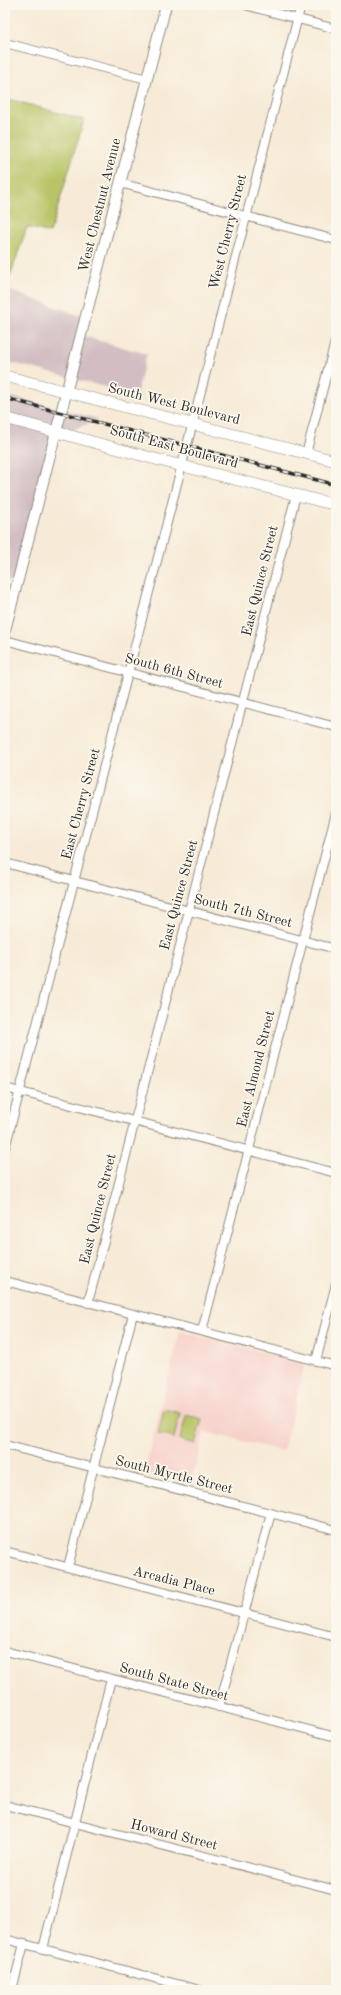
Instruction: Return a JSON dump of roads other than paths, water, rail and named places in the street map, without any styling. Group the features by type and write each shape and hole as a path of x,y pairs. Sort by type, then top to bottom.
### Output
{"main road":[{"name":"South West Boulevard","path":"5,376 336,461"},
{"name":"South East Boulevard","path":"5,418 182,466 336,505"}],"street":[{"name":"West Chestnut Avenue","path":"5,630 166,5"},
{"path":"246,5 336,29"},
{"name":"West Cherry Street","path":"182,466 245,216 301,5"},
{"path":"5,43 147,79"},
{"path":"120,183 336,240"},
{"path":"306,454 336,338"},
{"name":"East Cherry Street","path":"5,1148 182,466"},
{"name":"East Quince Street","path":"88,1302 296,495"},
{"name":"South 6th Street","path":"5,640 336,727"},
{"name":"East Almond Street","path":"202,1331 336,813"},
{"name":"South 7th Street","path":"5,863 336,949"},
{"path":"5,1088 336,1173"},
{"path":"5,1281 336,1366"},
{"path":"316,1361 336,1284"},
{"path":"68,1567 133,1314"},
{"name":"South Myrtle Street","path":"5,1445 336,1530"},
{"path":"219,1707 271,1513"},
{"name":"Arcadia Place","path":"5,1551 336,1637"},
{"name":"South State Street","path":"5,1651 336,1737"},
{"path":"43,1949 111,1679"},
{"name":"Howard Street","path":"5,1805 336,1890"},
{"path":"5,1939 200,1990"},
{"path":"12,1990 24,1944"}],"railway":[{"path":"5,398 336,485"}]}
